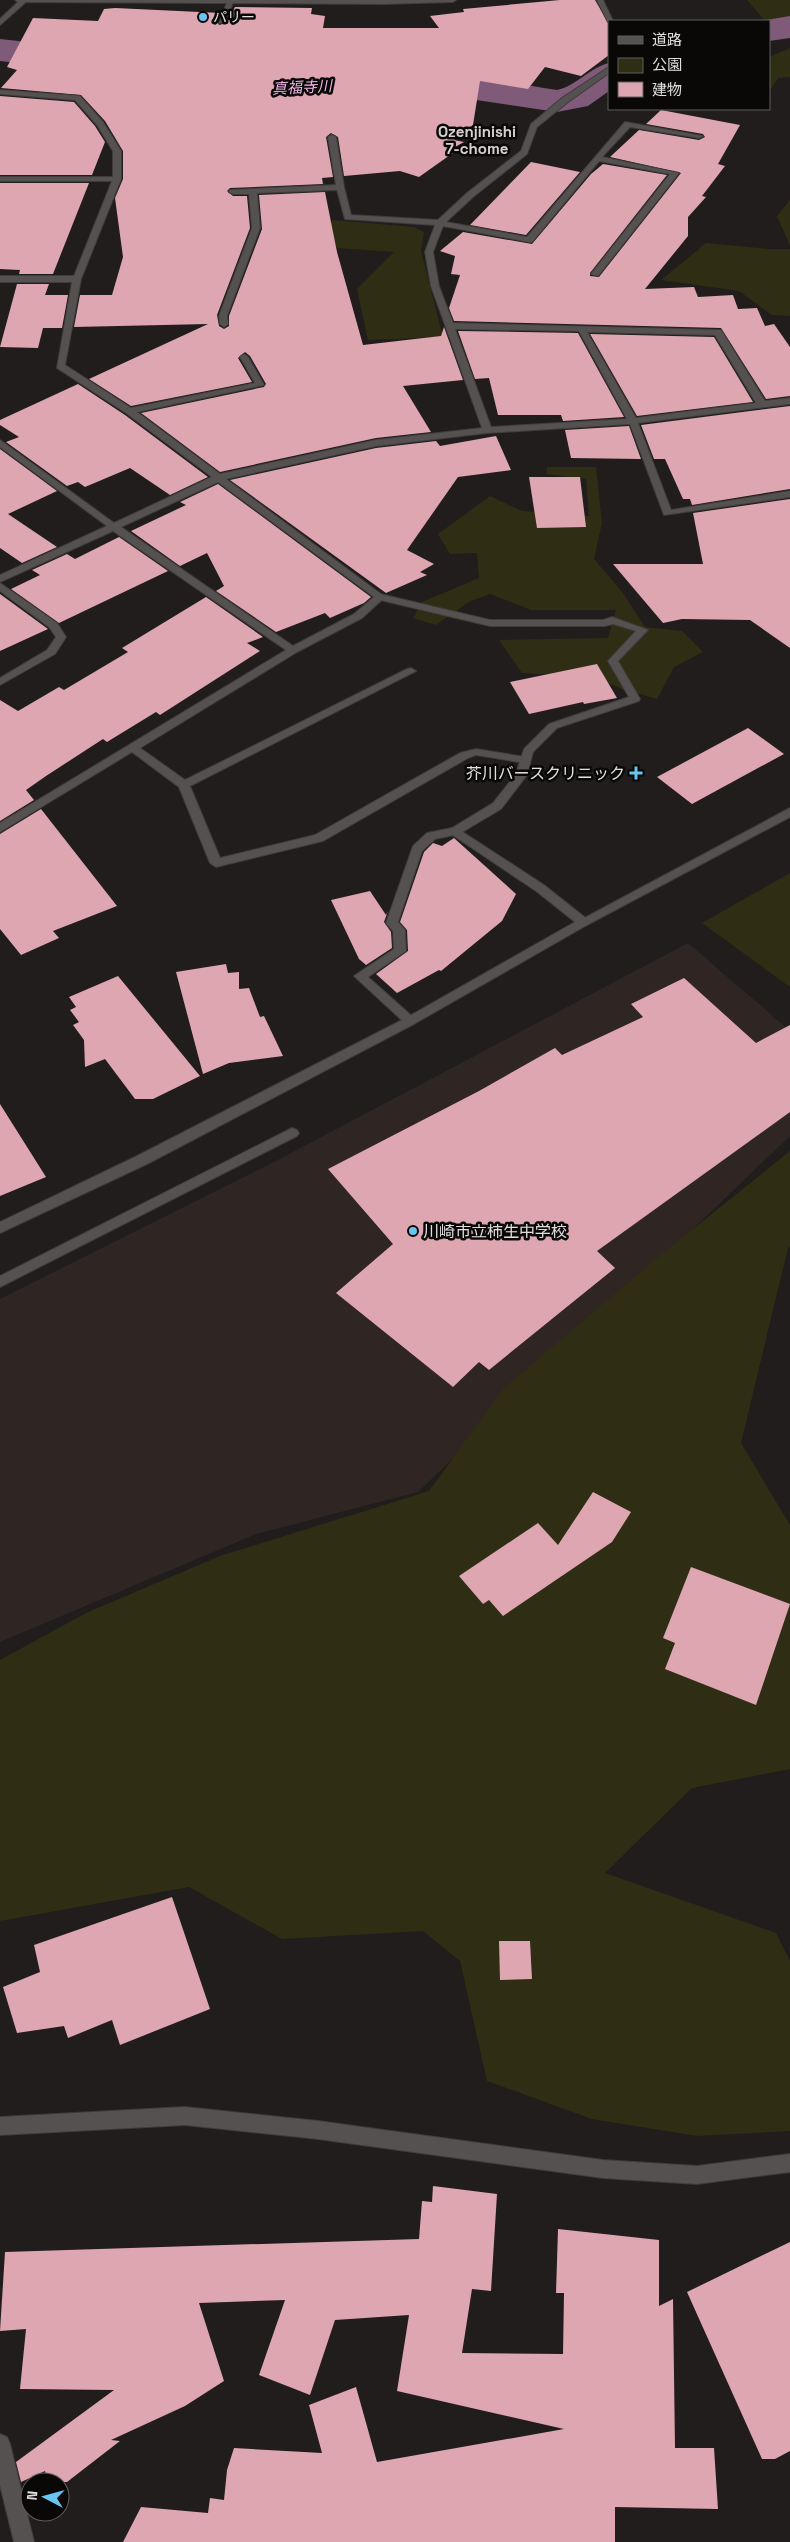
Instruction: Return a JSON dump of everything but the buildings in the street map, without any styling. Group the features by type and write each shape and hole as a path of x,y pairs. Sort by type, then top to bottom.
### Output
{"street":[{"path":"18,0 420,2 453,0"},
{"path":"0,23 24,0"},
{"path":"221,22 231,0"},
{"path":"600,0 610,20"},
{"path":"487,430 435,286 430,252 440,223 470,195 524,152 534,126 565,100 608,71"},
{"path":"0,92 77,98 100,124 117,151 117,180 77,278 60,366 129,411 221,477 380,596 490,623 605,623 612,620 643,630 613,661 635,699 553,726 528,751 521,776 497,806 455,831 431,836 417,849 392,923 399,930 400,951 360,976 410,1021"},
{"path":"332,137 340,187 348,216 440,223 529,240 628,124 699,136"},
{"path":"595,274 675,173 598,158"},
{"path":"0,179 117,180"},
{"path":"233,192 340,187"},
{"path":"224,324 223,316 256,228 253,191"},
{"path":"0,278 77,278"},
{"path":"450,326 718,332 763,406"},
{"path":"581,328 634,421 667,513 790,494"},
{"path":"129,411 260,385 244,357"},
{"path":"0,580 221,477 376,443 487,430 634,421 763,406 790,401"},
{"path":"0,443 114,527 293,650"},
{"path":"0,586 53,625 61,637 51,652 0,682"},
{"path":"0,828 293,650 358,616 380,596"},
{"path":"184,785 412,671"},
{"path":"132,747 184,785 216,863 319,838 464,755 476,752 525,760"},
{"path":"0,1228 142,1160 410,1021 583,922 790,812"},
{"path":"455,831 540,888 583,922"},
{"path":"0,1282 292,1133"},
{"path":"0,2126 185,2116 318,2130 612,2169 698,2175 790,2163"},
{"path":"0,2444 24,2542"}],"shaded area":[{"name":"川崎市立柿生中学校","path":"688,943 790,1031 790,1136 418,1492 256,1534 0,1642 0,1299 272,1163"}],"green space":[{"path":"747,0 790,0 790,18 764,20"},
{"path":"790,48 790,77 778,78 770,90 770,57"},
{"path":"790,200 790,246 777,216"},
{"path":"332,220 414,227 424,232 421,251 443,337 368,340 357,289 394,252 324,247"},
{"path":"706,243 790,249 790,316 772,315 739,291 661,280"},
{"path":"547,467 596,467 602,523 594,559 623,593 645,627 682,631 703,652 674,667 657,699 622,689 596,678 522,673 499,640 608,638 616,610 531,610 490,594 469,602 436,625 413,618 422,602 479,578 477,553 450,554 438,534 490,496 522,511 589,516 586,479 546,474"},
{"path":"790,873 790,987 702,923"},
{"path":"790,1151 790,1246 741,1443 790,1525 790,1769 692,1788 605,1873 776,1933 790,1961 790,2131 697,2136 592,2119 487,2081 460,1961 423,1931 282,1939 189,1887 0,1921 0,1660 86,1613 220,1556 429,1491 504,1388 663,1253"}],"waterway":[{"name":"真福寺川","path":"770,30 790,27"},
{"name":"真福寺川","path":"0,50 112,62"},
{"name":"真福寺川","path":"382,83 435,83 557,101 575,98 608,75"}],"place":[{"name":"パリー","path":"203,17"},
{"name":"芥川バースクリニック","path":"636,773"},
{"name":"川崎市立柿生中学校","path":"413,1231"}],"district":[{"name":"Ozenjinishi 7-chome","path":"477,140"}]}
